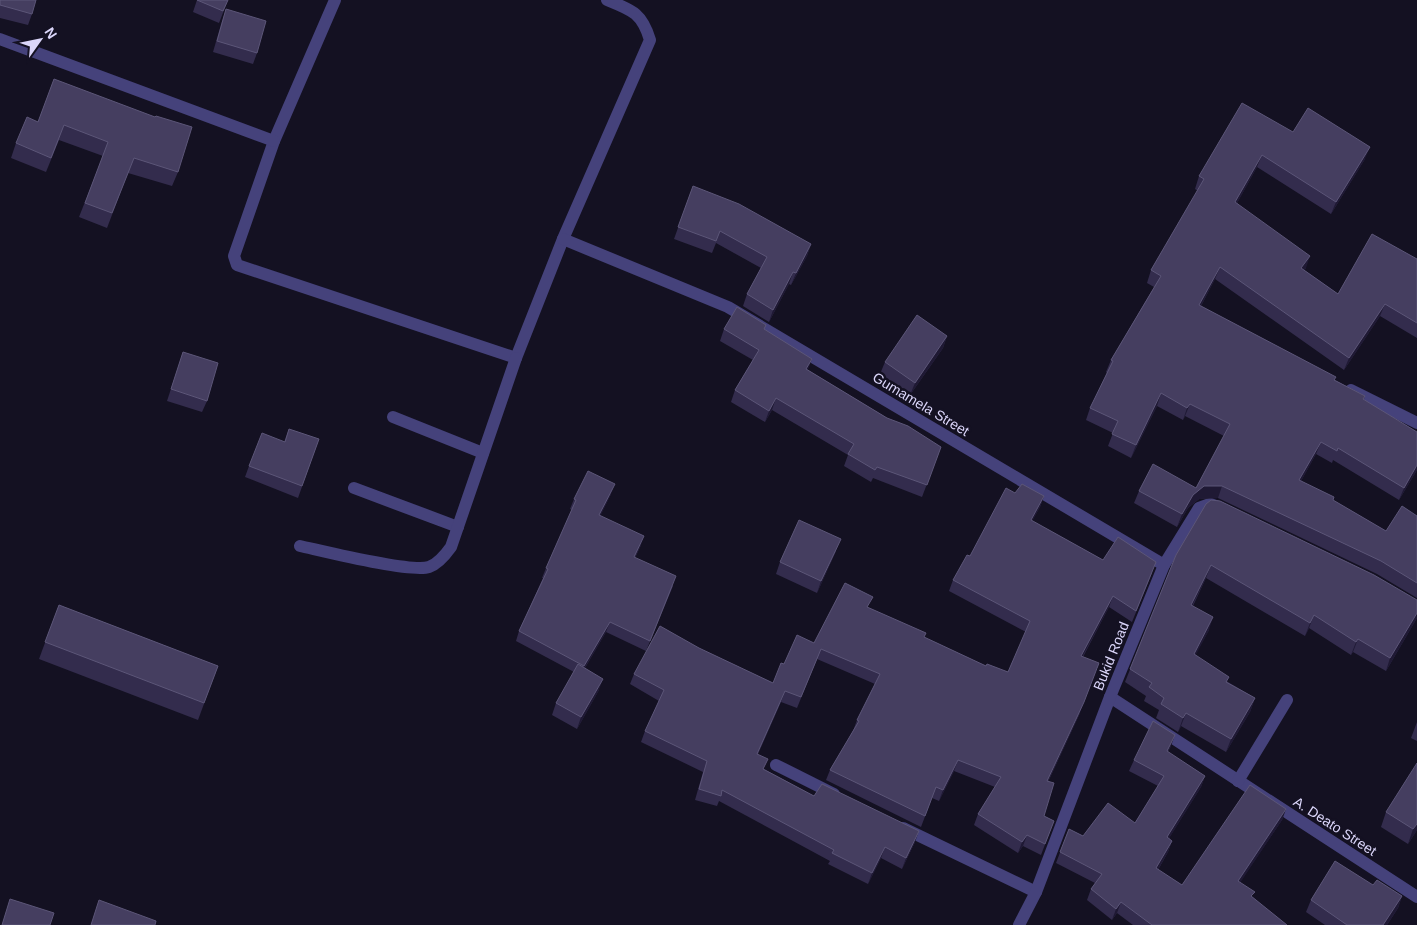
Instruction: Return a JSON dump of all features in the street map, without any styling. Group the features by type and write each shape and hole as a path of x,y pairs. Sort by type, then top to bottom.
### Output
{"street":[{"path":"335,0 274,141 234,256 237,266 516,358"},
{"path":"300,546 404,567 427,568 446,553 458,526 516,358 563,239 650,40 644,22 631,10 607,0"},
{"path":"0,39 274,141"},
{"name":"Gumamela Street","path":"563,239 656,279 728,307 1164,565"},
{"path":"1343,386 1417,423"},
{"path":"393,417 483,453"},
{"path":"354,488 458,526"},
{"name":"Bukid Road","path":"1019,925 1036,892 1110,697 1164,565 1195,512 1204,505 1217,506 1234,514"},
{"name":"A. Deato Street","path":"1110,697 1417,898"},
{"path":"1238,780 1287,700"},
{"path":"776,766 848,800"},
{"path":"892,822 1036,892"}],"building":[{"path":"0,0 36,0 32,14 0,5"},
{"path":"197,0 228,0 223,11"},
{"path":"226,9 266,21 257,53 217,41"},
{"path":"54,79 155,117 192,127 178,172 134,158 112,213 85,203 108,142 64,125 51,158 16,143 27,117 38,122"},
{"path":"1242,103 1293,132 1308,108 1370,147 1336,202 1262,155 1235,202 1310,256 1301,268 1338,294 1372,234 1417,259 1417,323 1385,304 1349,358 1220,267 1199,305 1336,377 1334,380 1365,396 1363,399 1417,432 1417,465 1404,488 1338,448 1337,451 1321,442 1299,480 1334,497 1333,500 1386,531 1402,506 1417,516 1417,583 1381,561 1222,486 1204,486 1193,495 1182,514 1139,491 1153,464 1196,488 1230,424 1190,404 1187,408 1161,393 1136,445 1112,434 1118,421 1090,408 1113,361 1111,360 1161,276 1151,270 1204,179 1199,176"},
{"path":"693,186 739,204 811,244 796,273 793,272 773,310 747,294 767,257 720,231 716,241 678,227"},
{"path":"737,307 766,325 764,329 812,359 806,369 887,418 908,426 941,447 927,485 877,467 875,470 848,454 854,444 776,398 769,411 735,390 759,350 724,329"},
{"path":"917,315 947,336 915,383 885,362"},
{"path":"183,352 218,363 207,401 171,389"},
{"path":"289,429 319,439 302,486 249,466 262,433 285,442"},
{"path":"588,471 615,484 599,515 644,536 634,557 676,576 650,641 610,622 584,666 519,631 548,569 546,568 576,500 574,499"},
{"path":"1022,484 1044,496 1031,520 1103,560 1118,537 1156,562 1136,611 1113,596 1081,656 1099,663 1084,702 1047,781 1054,783 1044,816 1054,821 1045,844 1027,835 1022,842 978,814 1001,777 958,760 943,790 936,787 925,816 830,770 859,721 857,720 880,674 821,649 801,697 785,691 757,754 768,759 763,769 814,796 822,784 919,831 906,858 885,847 872,873 832,853 834,850 722,790 721,796 699,789 707,761 645,731 664,690 634,674 660,626 699,648 773,683 781,663 784,664 797,635 814,643 845,583 873,597 867,607 926,633 924,637 986,666 987,664 1008,672 1030,621 953,580 967,555 970,556 1006,488 1015,493"},
{"path":"1211,500 1220,501 1374,575 1417,600 1417,613 1390,658 1358,639 1356,642 1314,615 1310,623 1211,565 1191,605 1213,617 1194,654 1229,677 1226,682 1255,698 1231,739 1186,713 1183,718 1161,704 1164,698 1149,687 1152,683 1130,669 1176,555 1206,504"},
{"path":"799,520 841,539 821,581 780,562"},
{"path":"59,605 218,666 204,703 45,642"},
{"path":"578,664 603,679 581,717 556,703"},
{"path":"1153,721 1175,735 1167,751 1205,776 1167,837 1172,841 1156,868 1182,885 1250,785 1286,809 1238,881 1255,892 1251,896 1287,925 1152,925 1121,902 1116,909 1091,889 1102,874 1060,852 1069,829 1083,836 1108,803 1135,823 1164,776 1134,760"},
{"path":"1417,763 1417,824 1413,829 1386,812"},
{"path":"1335,861 1373,885 1377,880 1402,896 1383,925 1347,925 1311,900"},
{"path":"10,899 54,913 50,925 2,925"},
{"path":"99,900 156,921 155,925 91,925"}]}
